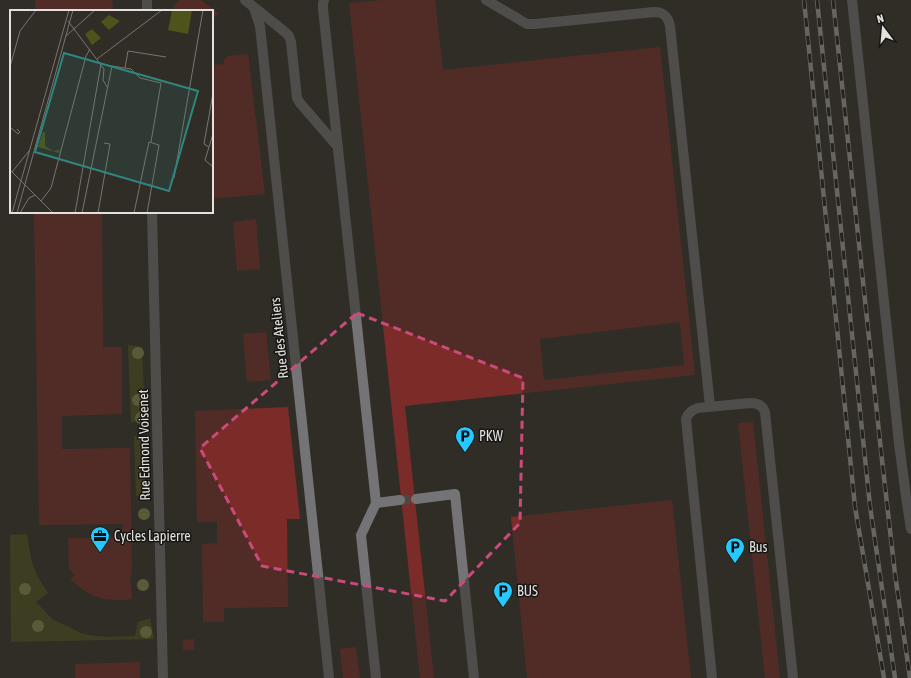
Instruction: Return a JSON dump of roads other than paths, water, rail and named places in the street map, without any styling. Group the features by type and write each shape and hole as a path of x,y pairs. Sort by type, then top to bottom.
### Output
{"street":[{"path":"245,0 289,36 291,42 297,98 338,147"},
{"path":"324,0 323,9 376,503 361,535 376,678"},
{"path":"486,0 527,24 654,12 659,12 667,17 670,26 710,406"},
{"path":"852,0 899,443 911,529"},
{"name":"Rue des Ateliers","path":"254,8 260,26 329,678"},
{"name":"Rue Edmond Voisenet","path":"152,213 163,678"},
{"path":"712,678 686,424 690,411 698,408 755,403 759,404 765,412 793,678"},
{"path":"416,499 455,494 474,678"},
{"path":"376,503 400,500"}],"tunnel":[{"path":"400,500 416,499"}],"railway":[{"path":"804,0 855,507 884,678"},
{"path":"817,0 870,506 895,678"},
{"path":"833,0 882,460 895,574 910,678"}],"place":[{"name":"PKW","path":"465,453"},
{"name":"Cycles Lapierre","path":"100,553"},
{"name":"Bus","path":"735,564"},
{"name":"BUS","path":"503,608"}]}
